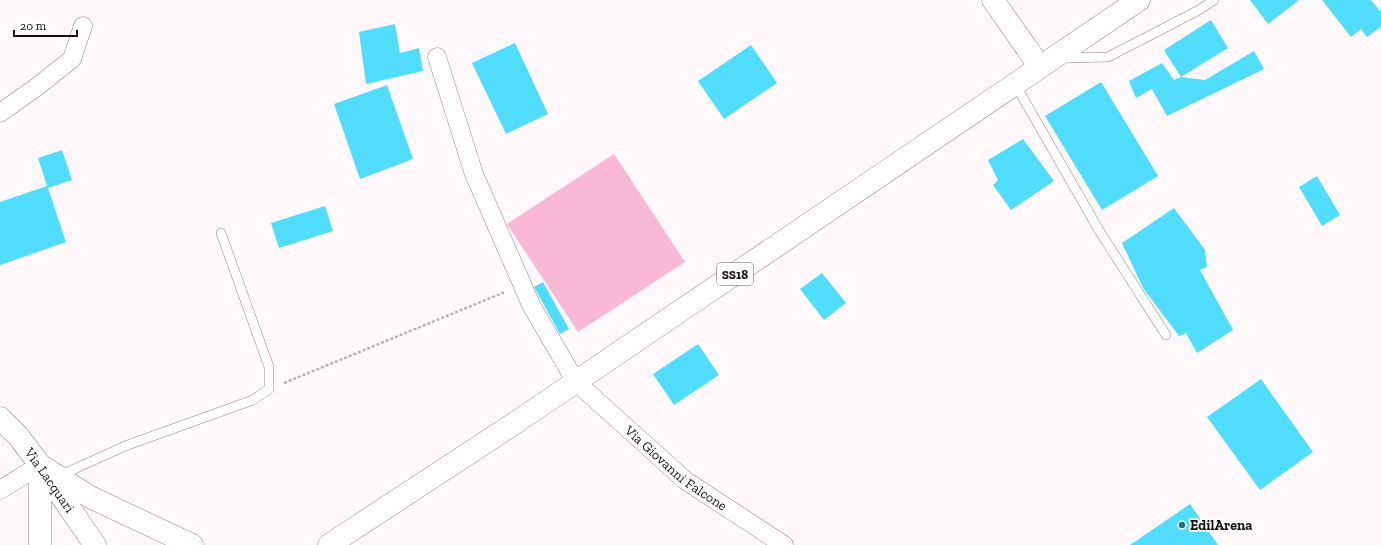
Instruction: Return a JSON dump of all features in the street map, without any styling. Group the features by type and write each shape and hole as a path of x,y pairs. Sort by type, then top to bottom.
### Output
{"main road":[{"path":"993,0 1047,63"},
{"name":"SS18","path":"329,545 576,382 1139,0"},
{"name":"Via Lacquari","path":"0,418 49,471 95,545"},
{"path":"40,545 49,471 90,497 192,545"}],"street":[{"path":"0,112 38,86 72,59 83,26"},
{"name":"Via Giovanni Falcone","path":"436,57 474,174 531,305 576,382 686,481 784,545"},
{"path":"0,490 49,471"}],"lane":[{"path":"1047,63 1108,57 1199,10 1214,0"},
{"path":"1015,84 1100,232 1166,335"},
{"path":"49,471 125,446 253,400 269,389 269,367 221,233"}],"path":[{"path":"269,389 522,284"}],"shaded area":[{"path":"614,154 685,262 578,332 507,224"}],"building":[{"path":"1250,0 1299,0 1268,24"},
{"path":"1322,0 1371,0 1381,12 1381,27 1367,37 1361,29 1351,37"},
{"path":"1211,20 1228,48 1181,77 1164,50"},
{"path":"395,24 400,53 419,48 423,71 366,84 359,32"},
{"path":"515,43 548,114 506,134 472,63"},
{"path":"751,45 777,83 724,119 698,81"},
{"path":"1254,51 1264,69 1167,116 1152,89 1136,98 1129,81 1162,63 1174,80 1181,77 1205,80"},
{"path":"1101,82 1158,176 1102,210 1045,116"},
{"path":"387,85 413,159 360,179 334,104"},
{"path":"1023,139 1054,181 1011,210 993,185 998,180 988,160"},
{"path":"62,150 72,180 48,188 66,242 0,265 0,202 47,186 38,158"},
{"path":"1317,176 1340,215 1322,226 1299,187"},
{"path":"325,206 333,231 279,248 271,223"},
{"path":"1174,208 1205,250 1207,267 1200,270 1233,330 1197,353 1186,333 1179,336 1143,288 1122,243"},
{"path":"822,273 846,303 824,320 800,289"},
{"path":"543,282 569,329 560,334 534,287"},
{"path":"698,344 719,375 674,405 653,374"},
{"path":"1261,379 1313,452 1260,490 1207,417"},
{"name":"EdilArena","path":"1190,504 1218,545 1130,545"}],"place":[{"name":"EdilArena","path":"1182,525"}]}
